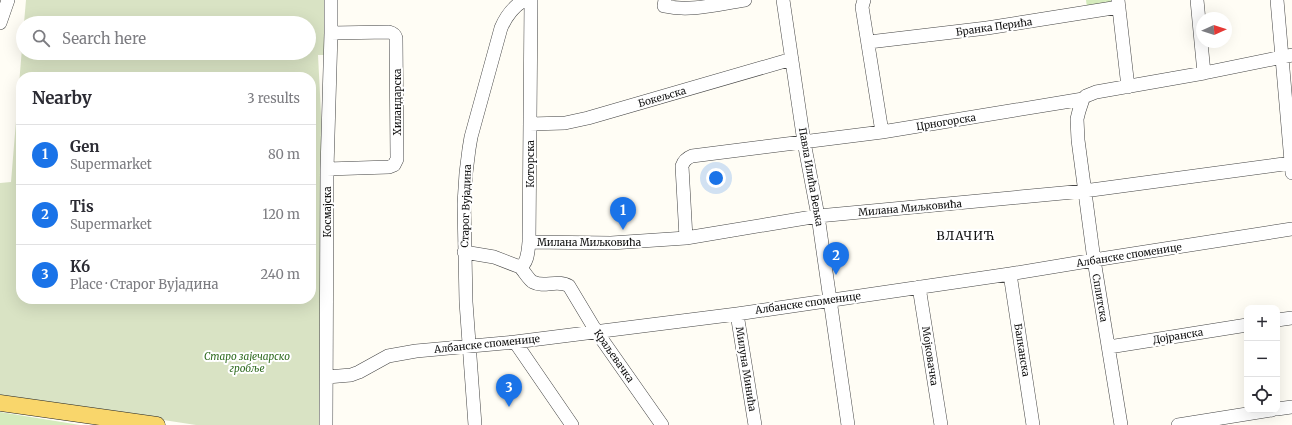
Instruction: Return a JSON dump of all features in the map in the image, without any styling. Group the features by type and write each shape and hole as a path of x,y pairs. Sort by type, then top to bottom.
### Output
{"main road":[{"path":"0,403 157,425"}],"street":[{"path":"0,23 8,0"},
{"name":"Космајска","path":"326,425 327,168 332,33 331,0"},
{"name":"Старог Вујадина","path":"475,425 464,252 464,204 466,173 471,137 501,28 508,15 524,0"},
{"name":"Которска","path":"520,267 523,266 525,262 529,242 531,0"},
{"path":"664,3 681,8 692,8 745,0"},
{"name":"Павла Илића Вељка","path":"783,0 804,142 818,216 848,425"},
{"path":"864,0 862,6 882,132"},
{"path":"1197,0 1204,73"},
{"path":"1277,0 1287,56 1292,168"},
{"name":"Бранка Перића","path":"868,42 994,27 1118,3 1128,87"},
{"name":"Хиландарска","path":"327,168 389,167 394,165 397,159 396,38 389,32 332,33"},
{"name":"Црногорска","path":"686,238 682,166 684,161 688,158 698,155 882,132 1083,99 1086,96 1096,92 1204,73 1287,56"},
{"name":"Бокељска","path":"530,124 565,123 588,118 792,59"},
{"name":"Сплитска","path":"1083,99 1079,111 1077,128 1084,191 1121,425"},
{"name":"Милана Миљковића","path":"529,242 611,243 686,238 818,216 1084,191 1292,168"},
{"name":"Албанске споменице","path":"327,377 359,372 388,356 399,353 515,342 736,314 919,288 1292,229"},
{"path":"464,252 487,255 520,267"},
{"name":"Краљевачка","path":"520,267 534,283 563,283 569,286 596,331 662,425"},
{"name":"Балканска","path":"1010,274 1033,425"},
{"name":"Мојковачка","path":"919,288 941,425"},
{"name":"Милуна Минића","path":"736,314 755,425"},
{"path":"1280,320 1292,318"},
{"name":"Дојранска","path":"1109,347 1244,325"},
{"path":"515,342 572,425"},
{"path":"1280,409 1292,407"},
{"path":"1178,425 1253,413"}],"green space":[{"name":"Старо зајечарско гробље","path":"26,0 328,0 327,55 318,55 323,153 322,425 196,425 0,395 0,183 11,182 16,121 16,304 316,304 316,72 20,72 21,60 316,60 316,16 25,16"},
{"path":"1086,0 1114,0 1112,4 1087,8"},
{"path":"0,412 80,425 0,425"}],"place":[{"name":"Gen","path":"623,230"},
{"name":"Tis","path":"836,275"},
{"name":"K6","path":"509,407"}],"district":[{"name":"ВЛАЧИЋ","path":"966,235"}]}
